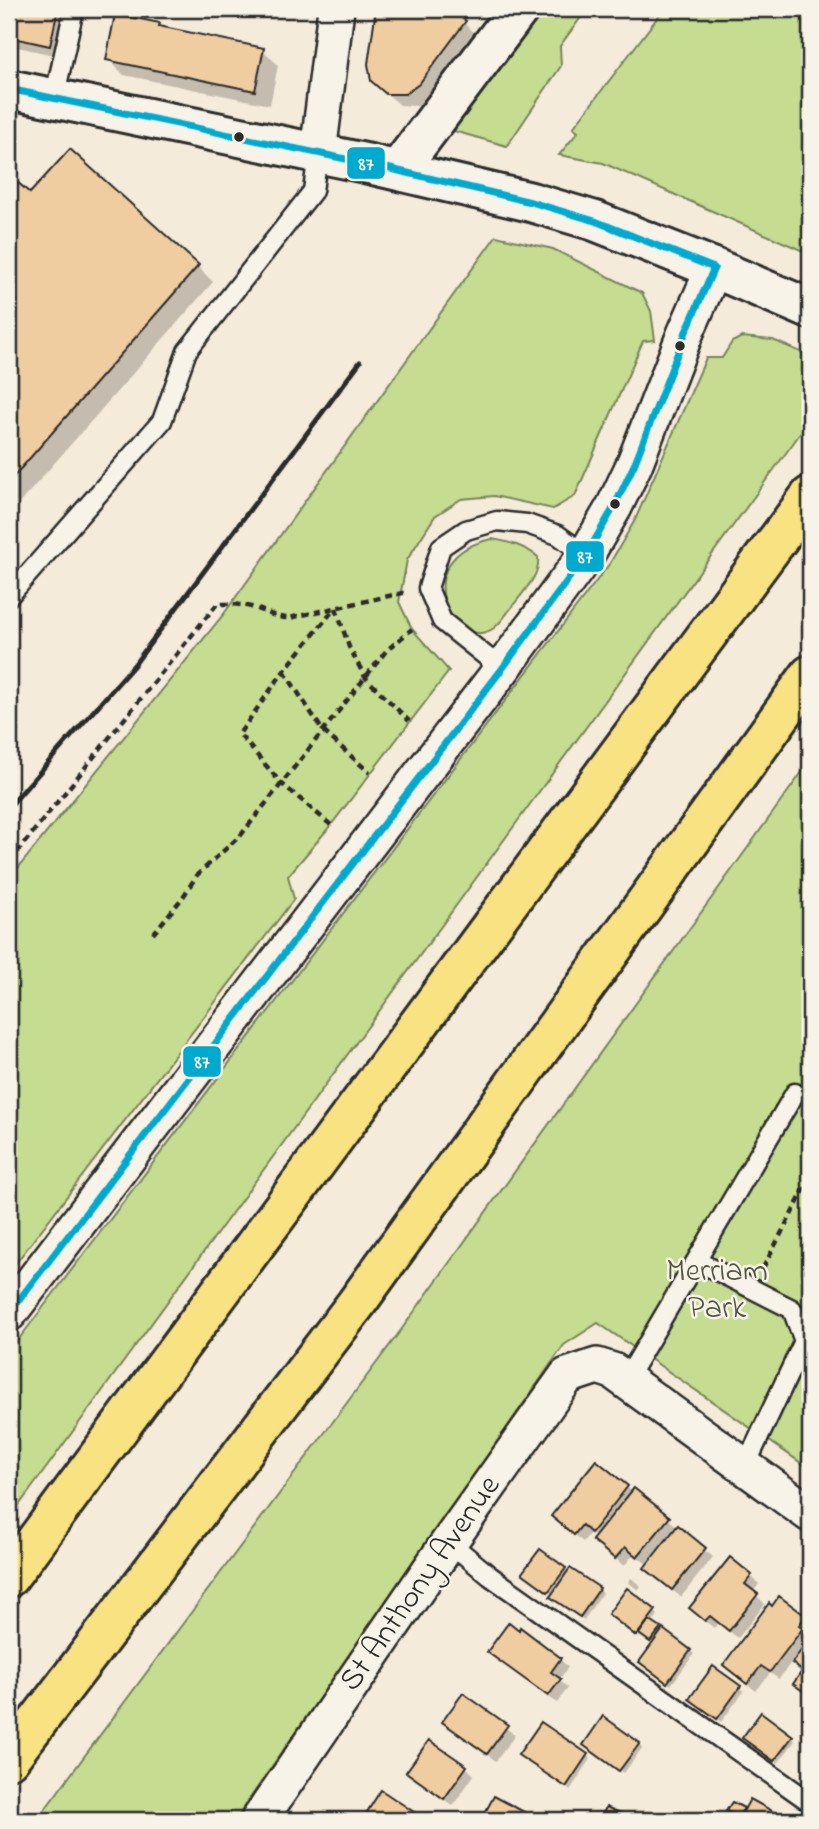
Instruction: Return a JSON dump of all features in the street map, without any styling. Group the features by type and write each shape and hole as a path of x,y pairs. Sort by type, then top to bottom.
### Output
{"highway":[{"path":"9,1577 810,496"},
{"path":"9,1759 356,1304 810,675"}],"street":[{"path":"318,153 336,9"},
{"path":"398,170 519,9"},
{"path":"9,89 398,170 531,202 595,221 810,309"},
{"path":"9,1313 502,669 586,555 634,466 685,334 714,268"},
{"path":"612,1373 810,1514"},
{"name":"St Anthony Avenue","path":"270,1816 449,1542 568,1376 612,1373"}],"lane":[{"path":"54,99 74,9"},
{"path":"9,596 162,421 187,351 313,191 318,153"},
{"path":"502,669 442,621 428,588 441,547 466,530 497,521 527,524 558,535 586,555"},
{"path":"612,1373 697,1261 795,1093"},
{"path":"697,1261 792,1309 804,1341 746,1467"},
{"path":"449,1542 490,1576 810,1802"}],"path":[{"path":"9,862 217,604 238,604 277,618 289,618 428,588"},
{"path":"331,825 281,783 239,734 335,607"},
{"path":"335,607 349,647 365,677 409,720"},
{"path":"153,934 197,875 241,835 386,650 412,629"},
{"path":"284,671 323,731 370,773"},
{"path":"758,1279 810,1179"}],"green space":[{"path":"542,9 587,9 560,46 561,66 507,146 450,130"},
{"path":"664,9 810,9 810,254 603,163 559,155 578,132 573,128"},
{"path":"496,236 553,249 642,293 651,311 655,340 643,341 575,496 553,509 494,496 461,499 435,516 407,560 399,602 412,629 449,671 331,825 288,876 294,899 9,1272 9,879 223,615"},
{"path":"742,337 773,340 810,356 810,420 9,1519 9,1352 610,563 635,520 706,358 722,358 732,342"},
{"path":"492,539 528,550 538,557 538,564 531,582 500,623 479,633 464,628 452,617 445,601 443,582 449,564 465,549"},
{"name":"Merriam Park","path":"810,761 810,1469 598,1323 564,1345 235,1820 37,1820 401,1330"}],"building":[{"path":"9,9 58,9 50,46 9,37"},
{"path":"376,9 450,9 466,21 419,84 405,94 386,94 371,81 368,64"},
{"path":"115,14 264,48 255,91 106,60"},
{"path":"70,149 199,265 9,482 9,175 30,193"},
{"path":"596,1460 628,1486 591,1533 582,1525 574,1535 551,1516"},
{"path":"634,1488 670,1517 637,1557 625,1547 615,1559 592,1540"},
{"path":"678,1525 706,1548 672,1590 644,1568"},
{"path":"540,1549 566,1568 548,1592 522,1573"},
{"path":"730,1557 752,1575 745,1584 758,1594 729,1631 710,1616 705,1621 689,1608"},
{"path":"570,1568 600,1588 580,1617 550,1597"},
{"path":"627,1588 656,1610 636,1636 608,1614"},
{"path":"779,1596 806,1616 799,1625 803,1628 770,1672 761,1666 747,1684 723,1665 769,1603 772,1606"},
{"path":"649,1620 661,1628 650,1642 639,1634"},
{"path":"509,1622 519,1630 520,1627 561,1658 551,1672 561,1679 548,1696 487,1652"},
{"path":"663,1629 691,1650 667,1683 639,1662"},
{"path":"810,1638 810,1696 793,1684 802,1671 792,1663"},
{"path":"713,1666 741,1686 717,1719 689,1699"},
{"path":"463,1693 508,1725 487,1754 442,1722"},
{"path":"761,1712 793,1736 774,1761 742,1738"},
{"path":"603,1716 640,1743 619,1771 583,1745"},
{"path":"541,1722 588,1754 566,1787 518,1755"},
{"path":"429,1740 467,1766 444,1799 406,1772"},
{"path":"381,1790 423,1818 422,1820 362,1820"},
{"path":"494,1796 539,1820 481,1820"},
{"path":"750,1799 778,1814 774,1820 746,1820 740,1817"},
{"path":"732,1802 744,1808 738,1817 726,1811"},
{"path":"606,1807 637,1820 600,1820"}],"railway":[{"path":"9,807 134,665 360,362"}],"transit line":[{"name":"87","path":"9,89 365,163 531,202 595,221 714,268"},
{"name":"87","path":"9,1313 502,669 586,555 614,507 634,465 714,268"}]}
